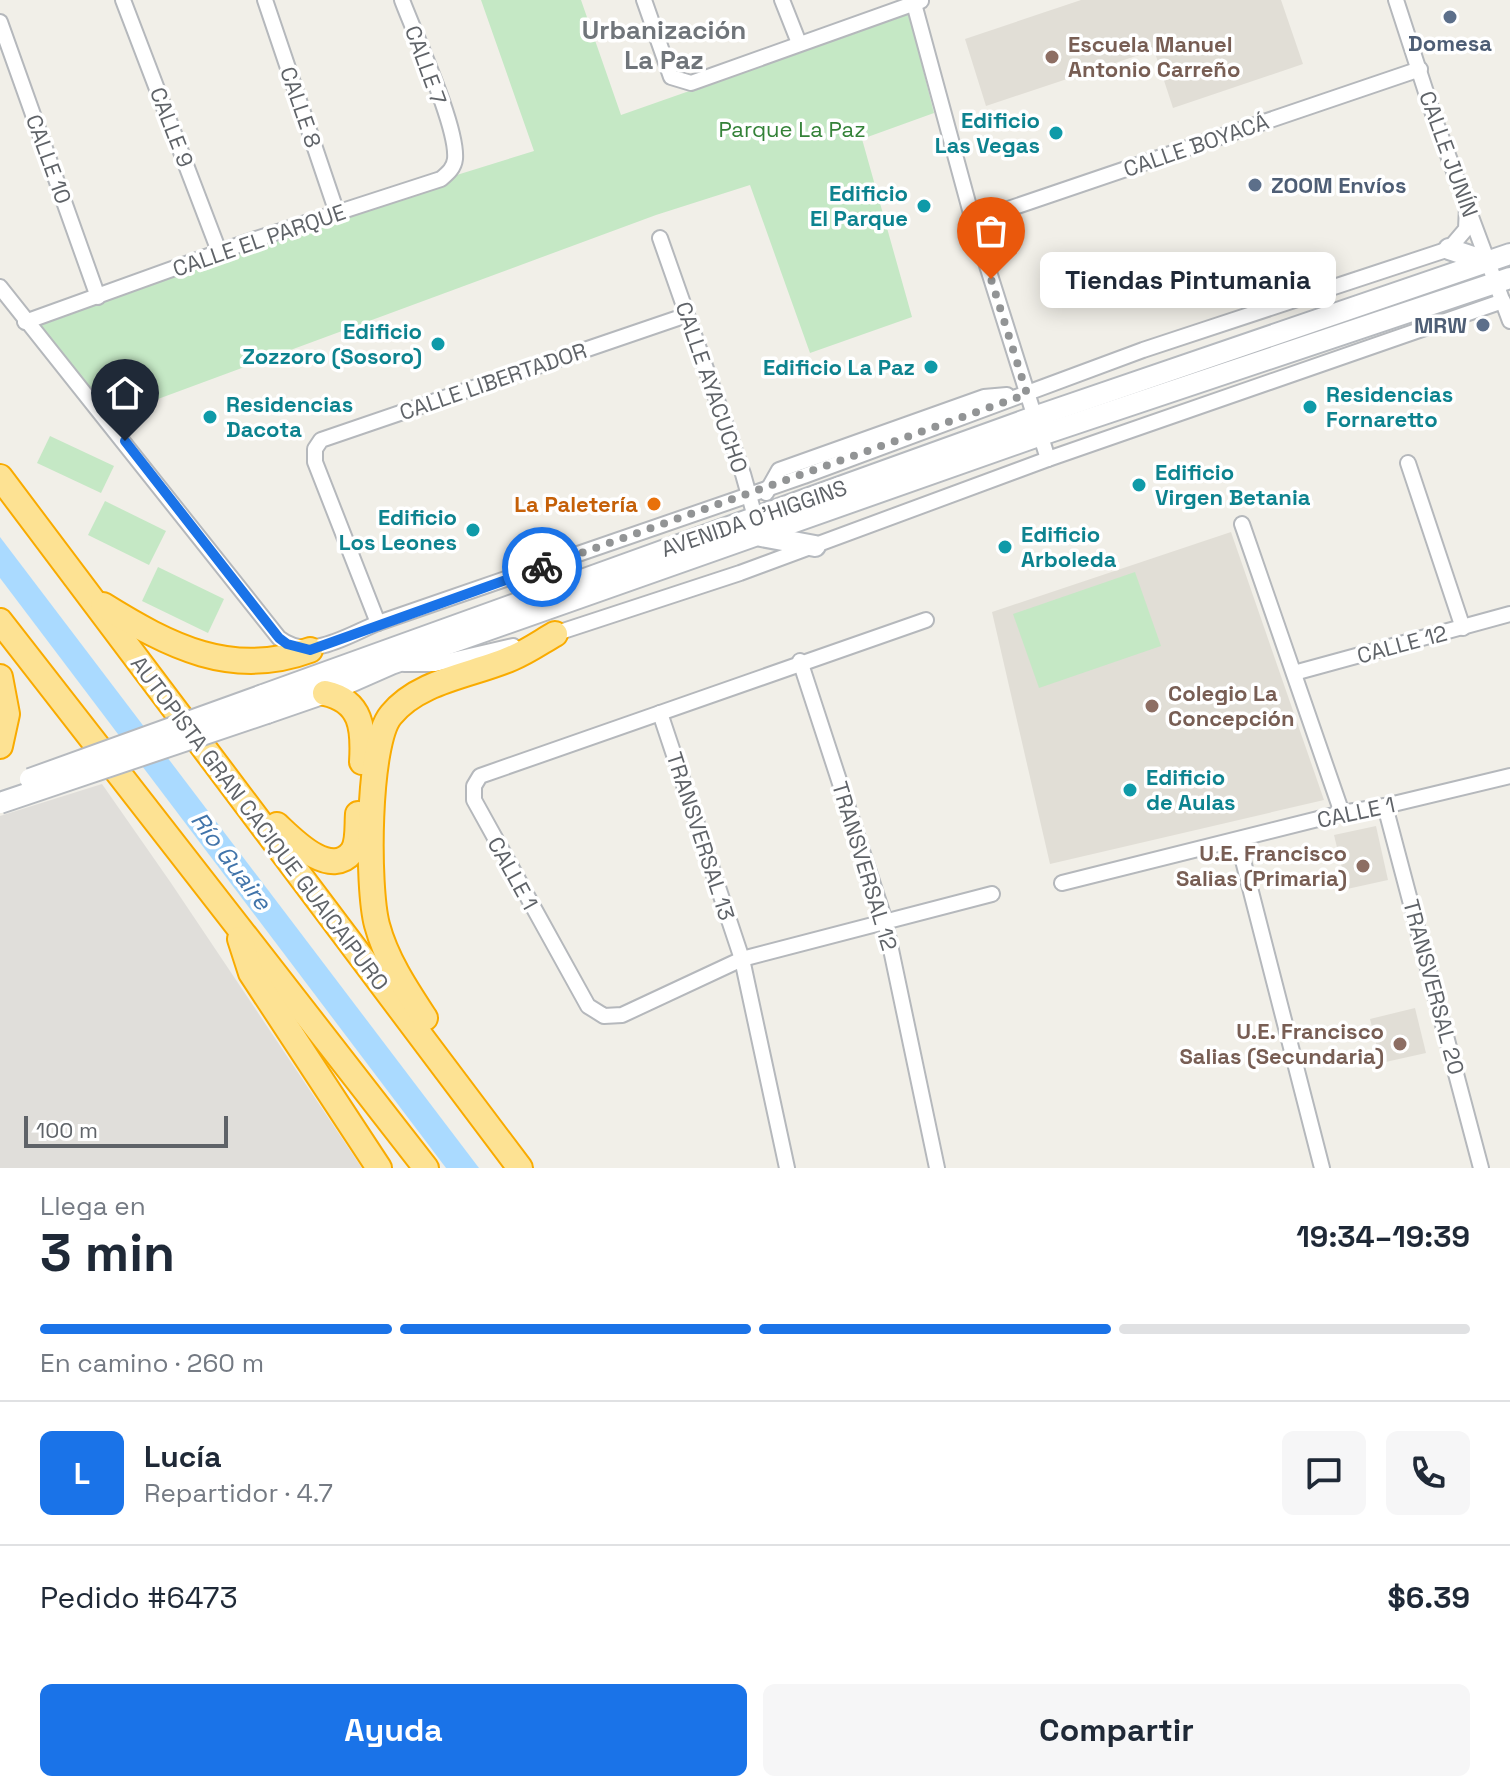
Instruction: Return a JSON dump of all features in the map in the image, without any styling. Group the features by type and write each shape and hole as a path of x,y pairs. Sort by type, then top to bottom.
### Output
{"highway":[{"name":"AUTOPISTA GRAN CACIQUE GUAICAIPURO","path":"0,477 520,1168"},
{"path":"88,595 152,636 196,653 273,661 310,650"},
{"path":"0,621 426,1168"},
{"path":"447,1071 434,1032 386,952 377,923 372,845 380,732 391,714 421,693 513,658 555,634"},
{"path":"0,677 7,714 0,746"},
{"path":"232,784 307,852 328,860 352,853 356,844 363,728 349,701 325,693"},
{"path":"236,925 251,973 379,1168"}],"main road":[{"path":"1449,249 1488,262"},
{"name":"AVENIDA O'HIGGINS","path":"0,803 265,704 1510,254"},
{"name":"AVENIDA O'HIGGINS","path":"1037,426 1503,287"},
{"path":"758,527 815,546"},
{"name":"AVENIDA O'HIGGINS","path":"0,790 265,704 325,693 391,664 758,527"}],"street":[{"name":"CALLE 9","path":"123,0 220,254"},
{"name":"CALLE 8","path":"265,0 337,213"},
{"name":"CALLE 7","path":"402,0 450,130"},
{"path":"644,0 671,77 691,83 917,1 973,221 1048,459"},
{"path":"782,0 799,43"},
{"name":"CALLE JUNÍN","path":"1396,0 1467,206 1488,262 1503,287 1510,321"},
{"name":"CALLE 10","path":"0,22 98,297"},
{"name":"CALLE BOYACÁ","path":"973,221 1420,69"},
{"name":"CALLE EL PARQUE","path":"25,322 441,179 453,167 455,155 450,130"},
{"path":"758,527 768,489 779,470 867,436 984,397 1027,394 1156,345 1449,249 1466,229 1467,206"},
{"name":"CALLE AYACUCHO","path":"660,238 758,527"},
{"path":"0,287 25,322 108,419 279,638 287,644 310,650"},
{"name":"AVENIDA O'HIGGINS","path":"391,664 447,662 555,634 815,546 1048,459 1481,309 1503,287"},
{"name":"CALLE LIBERTADOR","path":"378,623 315,462 315,449 321,440 687,315"},
{"path":"1408,463 1463,628"},
{"name":"AVENIDA O'HIGGINS","path":"310,650 378,623 768,489"},
{"path":"1242,524 1342,813"},
{"name":"CALLE 12","path":"1294,673 1510,614"},
{"name":"CALLE 1","path":"926,620 800,661 480,776 474,786 474,800 588,1006 604,1016 622,1015 742,959 992,894"},
{"name":"TRANSVERSAL 12","path":"800,661 885,921 937,1168"},
{"name":"TRANSVERSAL 13","path":"660,713 742,959 787,1168"},
{"name":"CALLE 1","path":"1062,883 1342,813 1385,806 1510,776"},
{"name":"TRANSVERSAL 20","path":"1385,806 1481,1168"},
{"path":"1238,841 1322,1168"}],"shaded area":[{"name":"Escuela Manuel Antonio Carreño","path":"1081,0 1281,0 1303,64 1173,108 1154,50 986,106 965,39"},
{"name":"Colegio La Concepción","path":"1231,532 1324,800 1050,864 992,612"},
{"path":"102,784 362,1168 0,1168 0,816"},
{"name":"U.E. Francisco Salias (Primaria)","path":"1376,826 1388,880 1347,889 1334,835"},
{"name":"U.E. Francisco Salias (Secundaria)","path":"1415,1008 1426,1053 1381,1063 1370,1019"}],"green space":[{"name":"Parque La Paz","path":"481,0 581,0 621,115 909,14 934,113 862,139 912,317 810,353 750,185 656,215 112,416 31,322 389,196 534,151"},
{"path":"50,436 114,466 101,493 37,463"},
{"path":"105,501 166,531 149,565 88,535"},
{"path":"158,567 224,599 208,633 142,601"},
{"path":"1135,572 1161,646 1039,688 1013,614"}],"water":[{"name":"Río Guaire","path":"0,537 479,1168 446,1168 0,578"}],"way so far":[{"path":"542,567 873,452 1027,394 991,279"}],"place":[{"name":"Domesa","path":"1450,17"},
{"name":"Escuela Manuel Antonio Carreño","path":"1052,57"},
{"name":"Edificio Las Vegas","path":"1056,133"},
{"name":"ZOOM Envíos","path":"1255,185"},
{"name":"Edificio El Parque","path":"924,206"},
{"name":"Tiendas Pintumania","path":"991,279"},
{"name":"MRW","path":"1483,325"},
{"name":"Edificio Zozzoro (Sosoro)","path":"438,344"},
{"name":"Edificio La Paz","path":"931,367"},
{"name":"Residencias Fornaretto","path":"1310,407"},
{"name":"Residencias Dacota","path":"210,417"},
{"name":"Edificio Virgen Betania","path":"1139,485"},
{"name":"La Paletería","path":"654,504"},
{"name":"Edificio Los Leones","path":"473,530"},
{"name":"Edificio Arboleda","path":"1005,547"},
{"name":"Colegio La Concepción","path":"1152,706"},
{"name":"Edificio de Aulas","path":"1130,790"},
{"name":"U.E. Francisco Salias (Primaria)","path":"1363,866"},
{"name":"U.E. Francisco Salias (Secundaria)","path":"1400,1044"}],"district":[{"name":"Urbanización La Paz","path":"664,45"}],"route":[{"path":"125,441 279,638 295,647 310,650 378,623 542,567"}]}
